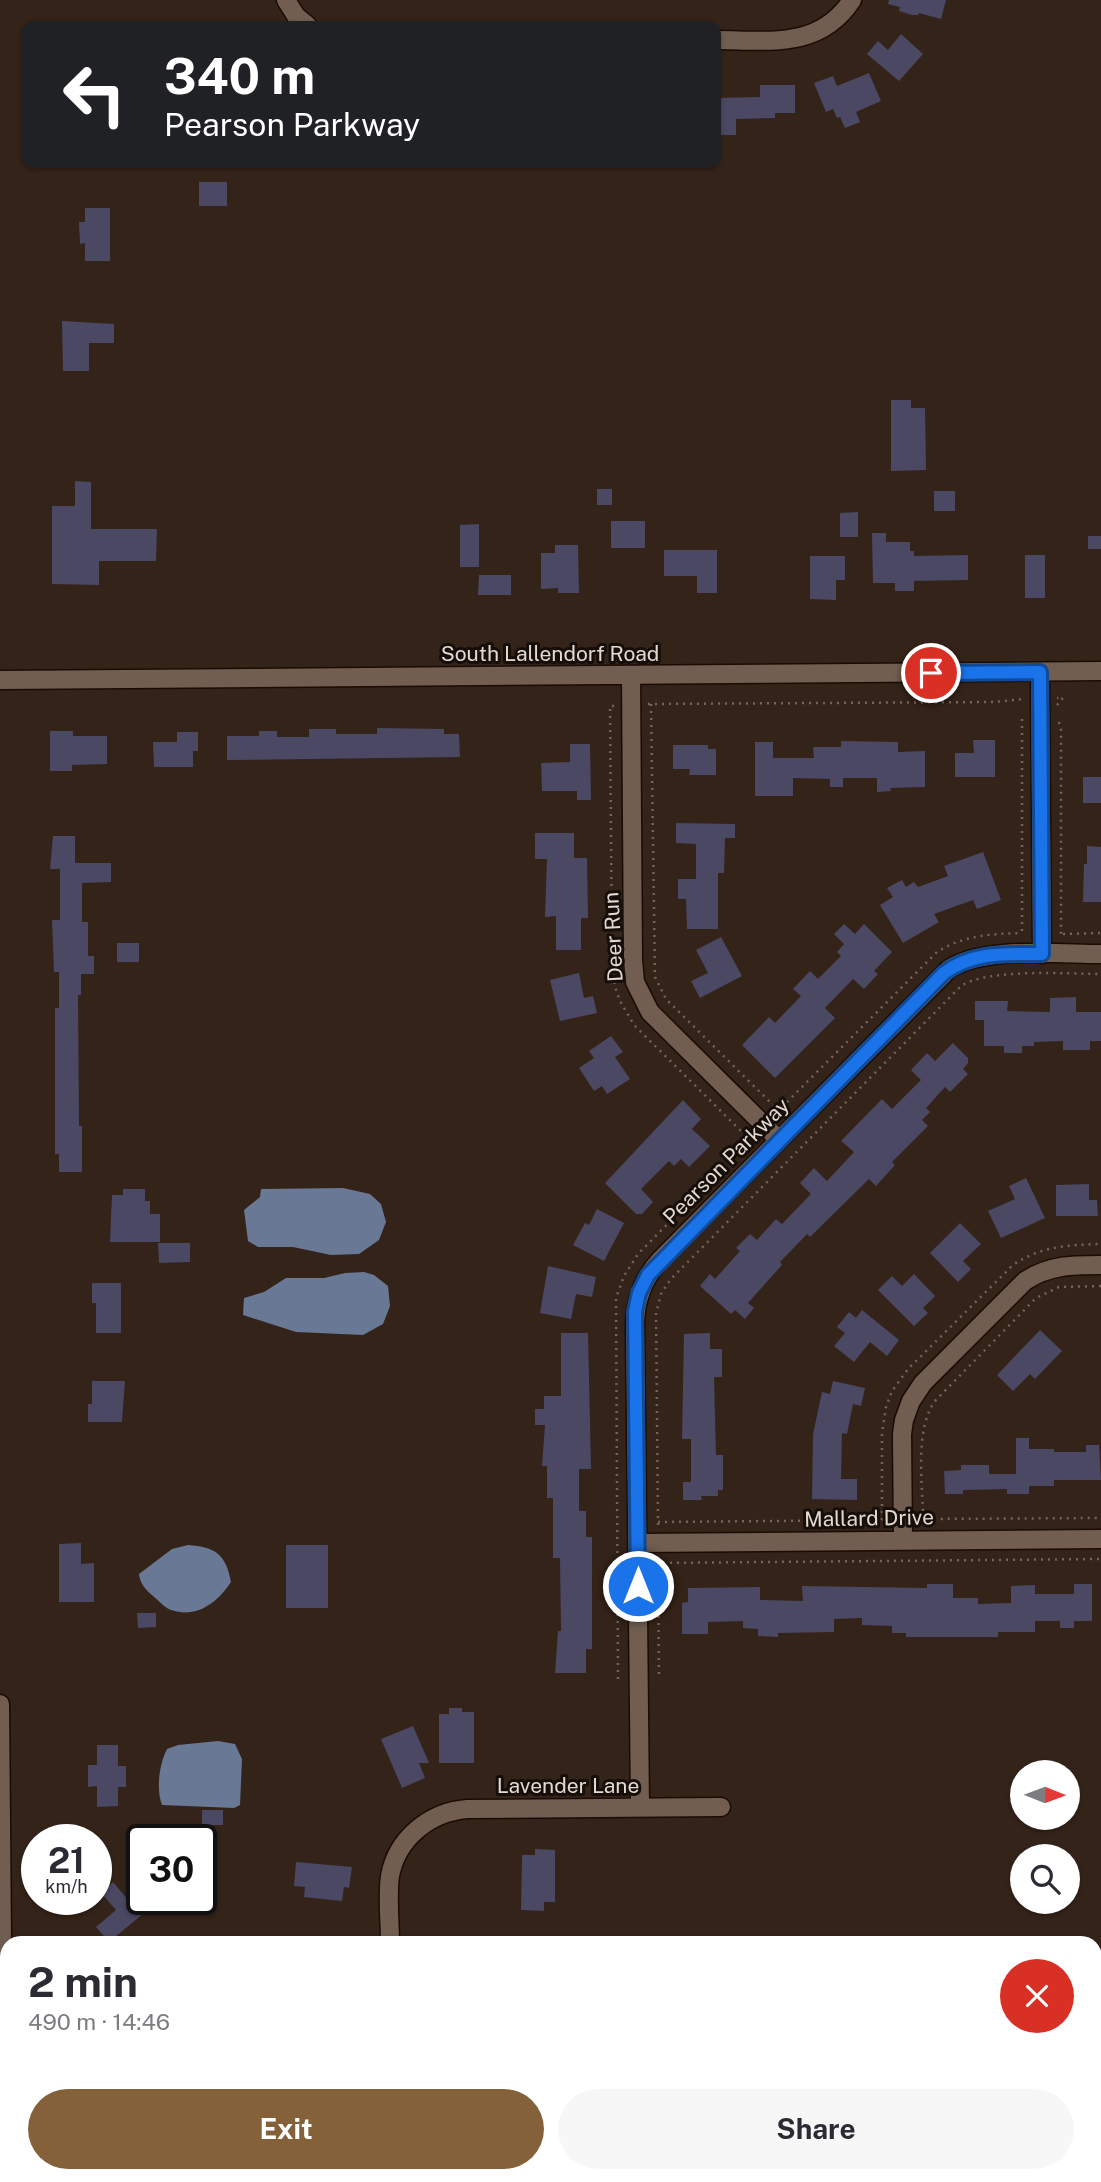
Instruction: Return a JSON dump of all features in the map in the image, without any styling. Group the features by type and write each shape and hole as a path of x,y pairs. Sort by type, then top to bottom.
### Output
{"street":[{"path":"286,0 302,21"},
{"path":"721,40 801,38 823,29 849,4"},
{"name":"South Lallendorf Road","path":"0,680 1101,671"},
{"path":"1040,672 1042,954"},
{"name":"Deer Run","path":"631,675 633,960 639,993 657,1020 779,1140"},
{"name":"Pearson Parkway","path":"640,1807 635,1322 639,1293 654,1267 949,969 978,956 1101,954"},
{"path":"903,1540 902,1434 906,1413 914,1396 936,1369 1025,1281 1055,1267 1101,1265"},
{"name":"Mallard Drive","path":"638,1543 1101,1539"},
{"path":"0,1704 4,1936"},
{"name":"Lavender Lane","path":"390,1936 390,1877 393,1864 405,1842 420,1826 446,1812 721,1807"}],"path":[{"path":"610,706 993,702 1023,699"},
{"path":"651,704 655,977 666,999 779,1110"},
{"path":"1063,933 1101,933"},
{"path":"659,1679 656,1313 661,1294 670,1280 961,986 973,979 993,975 1101,974"},
{"path":"658,1522 882,1520 883,1424 889,1399 903,1375 1013,1265 1032,1253 1051,1247 1101,1244"},
{"path":"1101,1286 1059,1287 1033,1301 935,1401 925,1419 923,1520 1101,1518"},
{"path":"617,1563 1101,1559"}],"water":[{"path":"343,1188 370,1194 381,1204 386,1222 379,1240 359,1254 331,1255 293,1247 258,1247 248,1241 244,1210 260,1197 261,1189"},
{"path":"364,1272 374,1275 388,1286 390,1306 383,1324 363,1335 296,1332 243,1315 244,1298 264,1292 286,1278 324,1278"},
{"path":"188,1545 212,1550 218,1554 226,1565 231,1582 220,1596 206,1607 181,1612 167,1608 150,1594 142,1584 139,1574 172,1549"},
{"path":"218,1741 235,1744 242,1759 240,1805 234,1808 162,1805 159,1777 167,1749 178,1745"}],"building":[{"path":"889,0 946,0 941,19 899,11 900,7 888,4"},
{"path":"901,34 923,54 899,81 867,54 878,41 888,50"},
{"path":"869,73 881,101 856,112 860,122 845,128 833,109 826,112 814,83 833,76 837,86"},
{"path":"760,85 795,85 795,113 775,113 775,118 736,119 736,135 721,135 721,98 760,97"},
{"path":"199,182 227,182 227,206 199,206"},
{"path":"85,208 110,208 110,261 85,261 85,243 80,244 79,222 85,222"},
{"path":"62,321 114,324 114,343 89,343 89,371 63,371"},
{"path":"891,400 911,400 911,408 925,408 926,470 891,471"},
{"path":"75,481 91,482 91,529 157,529 156,561 99,561 99,585 52,584 52,506 75,506"},
{"path":"597,489 612,489 612,505 597,505"},
{"path":"934,491 955,491 955,511 934,511"},
{"path":"858,512 858,537 840,537 840,513"},
{"path":"611,521 645,521 645,548 611,548"},
{"path":"479,524 479,567 460,567 460,525"},
{"path":"872,533 886,533 886,542 910,542 910,551 914,551 914,556 968,555 968,580 914,581 914,591 895,591 895,583 873,583"},
{"path":"1088,536 1101,536 1101,549 1088,549"},
{"path":"555,545 578,545 579,593 558,593 558,588 541,589 541,553 555,553"},
{"path":"664,550 717,550 717,593 697,593 697,576 664,576"},
{"path":"1025,555 1045,555 1045,598 1025,598"},
{"path":"810,556 845,556 845,580 836,580 836,600 810,599"},
{"path":"479,575 511,575 511,595 478,595"},
{"path":"377,728 444,729 444,734 459,734 460,757 227,760 227,736 259,736 259,731 277,731 277,737 309,737 309,729 336,729 336,734 377,734"},
{"path":"50,731 73,731 73,736 107,736 107,764 72,765 72,771 50,771"},
{"path":"177,732 198,732 198,751 193,751 193,767 154,767 153,742 177,742"},
{"path":"973,740 995,740 995,777 955,777 955,753 974,753"},
{"path":"841,741 898,742 898,752 925,751 925,787 890,788 891,791 877,792 877,778 843,778 843,787 830,787 830,779 793,778 793,796 755,796 755,742 773,742 773,758 814,758 813,747 841,747"},
{"path":"570,744 590,744 591,800 577,800 577,791 542,791 541,763 570,762"},
{"path":"673,745 708,745 708,749 716,749 716,775 689,775 690,769 673,769"},
{"path":"1083,777 1101,777 1101,803 1083,803"},
{"path":"676,823 735,824 735,838 725,838 724,873 718,873 718,929 687,929 686,899 678,899 678,879 696,879 696,844 676,843"},
{"path":"535,833 574,833 574,858 587,858 588,918 581,918 581,950 556,950 556,916 545,917 547,859 535,859"},
{"path":"53,836 75,836 75,863 111,863 111,882 82,883 82,922 88,922 88,956 94,956 94,974 81,974 81,995 78,995 82,1172 59,1172 59,1154 55,1154 55,1008 59,1008 59,972 54,972 52,920 60,920 60,869 50,869"},
{"path":"1087,846 1101,847 1101,902 1083,902"},
{"path":"983,852 1001,900 977,909 973,900 934,914 939,922 903,943 880,905 893,897 887,888 902,880 906,887 914,882 918,887 948,876 944,866"},
{"path":"844,924 855,934 864,924 892,952 874,971 878,974 864,989 853,979 825,1008 835,1018 775,1078 742,1045 769,1017 775,1023 801,996 793,989 810,971 818,979 841,956 837,952 844,944 834,934"},
{"path":"721,937 742,976 700,998 691,981 708,973 696,950"},
{"path":"117,943 139,943 139,962 117,962"},
{"path":"579,973 584,998 593,996 597,1013 560,1021 550,980"},
{"path":"1076,997 1076,1012 1101,1012 1101,1041 1090,1041 1090,1050 1063,1050 1063,1041 1034,1042 1034,1046 1022,1046 1022,1053 1004,1053 1004,1046 984,1046 984,1020 975,1020 975,1001 1008,1001 1007,1011 1050,1012 1050,998"},
{"path":"611,1036 623,1052 615,1057 630,1079 607,1094 602,1086 594,1091 579,1068 594,1058 589,1051"},
{"path":"953,1043 968,1058 963,1069 968,1074 950,1092 945,1087 926,1108 930,1112 922,1120 928,1126 892,1162 895,1165 876,1186 869,1179 810,1237 807,1234 780,1262 782,1265 748,1303 754,1308 745,1319 735,1310 731,1314 700,1286 710,1274 715,1279 740,1251 736,1248 750,1234 757,1240 776,1219 782,1224 811,1194 800,1183 814,1168 827,1181 854,1152 841,1141 882,1099 892,1109 921,1080 911,1070 927,1053 935,1061"},
{"path":"683,1100 701,1119 692,1129 710,1146 689,1167 681,1159 674,1166 669,1161 641,1189 653,1202 642,1214 636,1214 605,1183"},
{"path":"1026,1178 1045,1218 1001,1238 988,1211 1015,1199 1009,1186"},
{"path":"1089,1184 1089,1200 1097,1200 1098,1216 1056,1216 1056,1185"},
{"path":"123,1189 145,1189 145,1201 150,1201 150,1214 160,1214 160,1242 110,1242 112,1195 123,1195"},
{"path":"597,1209 624,1223 604,1261 573,1245 585,1223 589,1225"},
{"path":"960,1223 981,1244 963,1261 971,1269 958,1282 930,1253"},
{"path":"158,1243 190,1243 190,1262 159,1263"},
{"path":"548,1266 596,1277 592,1297 576,1294 571,1319 540,1313"},
{"path":"914,1274 935,1296 923,1308 928,1313 914,1326 878,1290 892,1276 902,1286"},
{"path":"92,1283 121,1283 121,1333 96,1333 96,1303 92,1303"},
{"path":"862,1310 899,1340 887,1356 870,1342 854,1362 834,1346 845,1333 837,1327 849,1312 856,1318"},
{"path":"1040,1330 1062,1351 1035,1379 1030,1374 1013,1391 997,1375"},
{"path":"561,1333 588,1333 591,1469 579,1469 579,1511 586,1511 586,1537 592,1537 592,1649 586,1649 586,1673 555,1673 558,1631 561,1631 560,1558 553,1558 553,1498 547,1498 547,1466 542,1466 545,1425 535,1425 535,1409 544,1409 544,1396 561,1396"},
{"path":"710,1333 710,1349 722,1349 722,1377 714,1377 716,1455 723,1455 723,1490 718,1490 718,1496 701,1496 702,1500 683,1500 683,1482 691,1482 691,1439 682,1439 684,1334"},
{"path":"92,1381 125,1381 122,1422 88,1422 88,1404 92,1404"},
{"path":"833,1381 865,1388 861,1406 853,1404 847,1434 842,1433 841,1479 857,1479 857,1500 812,1499 813,1434 822,1392 830,1394"},
{"path":"1016,1438 1029,1438 1029,1449 1054,1449 1054,1452 1086,1452 1086,1445 1099,1445 1101,1480 1054,1480 1054,1486 1029,1486 1029,1494 1007,1494 1007,1489 963,1490 963,1494 945,1494 944,1471 961,1470 961,1465 989,1465 989,1474 1016,1474"},
{"path":"81,1543 81,1564 94,1563 94,1602 59,1602 59,1544"},
{"path":"286,1545 328,1545 328,1608 286,1608"},
{"path":"927,1584 953,1584 953,1598 978,1598 978,1604 1011,1603 1011,1586 1035,1585 1035,1594 1074,1594 1074,1584 1092,1584 1092,1621 1074,1621 1074,1628 1060,1628 1060,1621 1035,1621 1035,1632 998,1632 998,1637 906,1637 906,1633 892,1633 892,1626 862,1625 862,1618 834,1619 834,1632 778,1633 778,1637 758,1636 758,1629 743,1628 743,1621 708,1622 708,1634 682,1634 682,1603 688,1602 688,1588 760,1587 760,1600 803,1601 802,1586 927,1588"},
{"path":"137,1613 156,1613 156,1627 138,1628"},
{"path":"449,1708 474,1712 474,1763 439,1763 439,1714 449,1714"},
{"path":"413,1726 429,1763 419,1763 425,1778 402,1788 381,1739"},
{"path":"97,1745 118,1745 118,1766 126,1766 126,1787 118,1787 118,1806 97,1807 97,1786 88,1787 88,1765 97,1765"},
{"path":"202,1810 223,1810 223,1825 202,1824"},
{"path":"535,1849 555,1850 555,1902 544,1902 544,1911 521,1910 522,1855 535,1855"},
{"path":"296,1862 352,1867 349,1888 344,1887 342,1901 304,1897 305,1887 294,1886"},
{"path":"113,1882 126,1898 126,1915 142,1915 116,1936 104,1936 96,1927 116,1910 112,1905"}],"route":[{"path":"638,1586 635,1312 639,1293 648,1275 944,973 961,962 978,956 1042,954 1040,672 931,673"}]}
